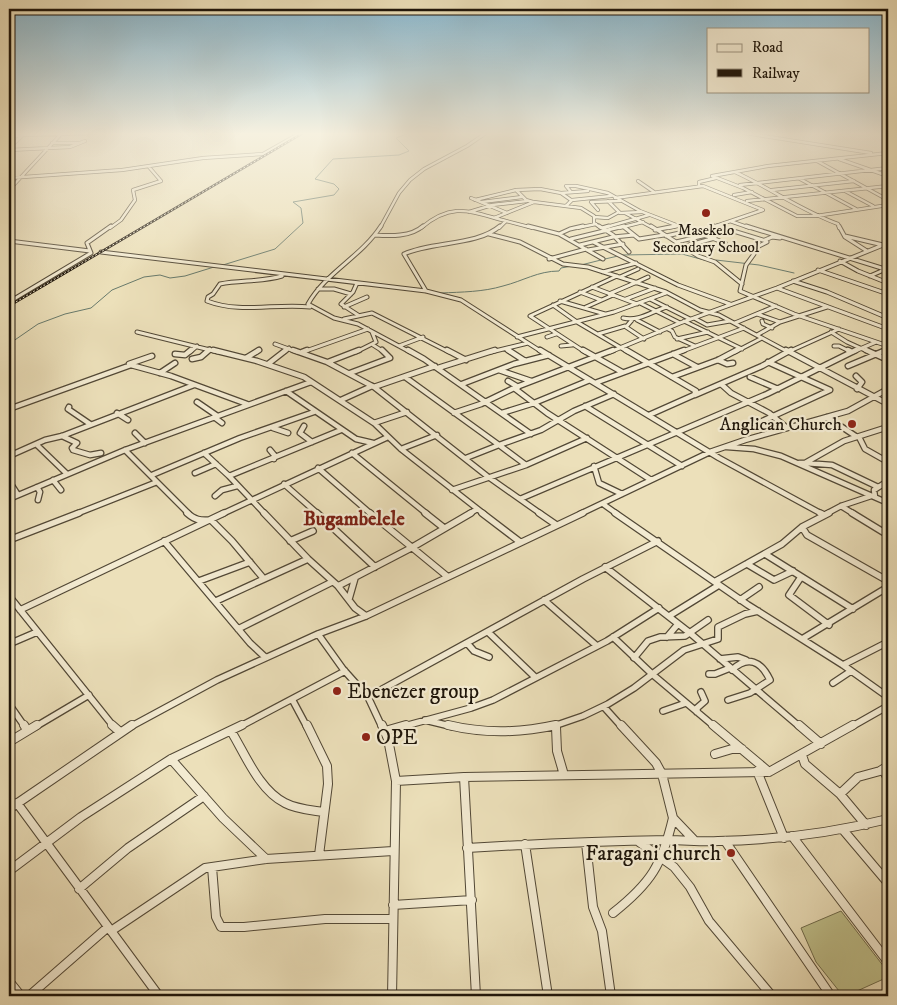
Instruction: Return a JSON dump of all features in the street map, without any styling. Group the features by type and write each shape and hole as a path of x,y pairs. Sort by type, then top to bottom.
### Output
{"street":[{"path":"9,190 18,180"},
{"path":"9,302 91,253 87,243 116,224 127,214 136,200 133,190 160,180"},
{"path":"411,180 395,198 386,220 375,235 326,280 308,304 334,318 353,322 370,330 436,367 531,434"},
{"path":"699,186 699,182 708,180"},
{"path":"722,180 753,192 792,215 801,217 888,205"},
{"path":"752,180 816,216 838,225 839,230 851,243 868,251"},
{"path":"738,185 784,180"},
{"path":"802,180 857,209"},
{"path":"638,181 654,193"},
{"path":"772,190 854,181 888,200"},
{"path":"540,184 543,189"},
{"path":"570,192 566,186 595,190 643,212 725,243"},
{"path":"566,206 571,200 583,198 654,193 699,186 730,195 763,210 695,231 639,239 619,225"},
{"path":"747,202 888,186"},
{"path":"476,200 516,190 543,189 561,193 595,190"},
{"path":"516,190 527,201"},
{"path":"844,191 874,206"},
{"path":"582,192 583,198"},
{"path":"730,195 753,192"},
{"path":"561,193 571,200"},
{"path":"482,202 522,196"},
{"path":"471,198 508,213"},
{"path":"598,210 591,202 620,200"},
{"path":"469,212 492,206 527,201 584,208 594,217 596,224 615,237 629,252"},
{"path":"608,201 619,212"},
{"path":"494,218 534,202"},
{"path":"375,235 390,236 408,233 459,209 558,234 603,259"},
{"path":"594,217 608,218 619,212 643,212"},
{"path":"625,213 698,256 715,262 742,284"},
{"path":"612,215 623,221"},
{"path":"570,240 619,225 623,221 632,218 652,215"},
{"path":"426,291 404,254 416,249 483,237 506,221"},
{"path":"730,221 887,270"},
{"path":"604,229 624,227 643,222"},
{"path":"558,234 574,228 596,224"},
{"path":"655,230 681,226"},
{"path":"714,226 767,242"},
{"path":"489,234 520,242 564,264 588,267 655,288 708,312 718,314 888,404"},
{"path":"580,245 634,234"},
{"path":"676,242 708,235"},
{"path":"845,236 888,249"},
{"path":"682,247 715,238"},
{"path":"780,238 765,240 767,242 753,249 754,254 746,265 740,291 801,316 888,347 878,355 848,366"},
{"path":"9,241 90,251"},
{"path":"593,242 678,285 730,304"},
{"path":"454,413 487,402 516,387 594,356 644,340 681,322 777,288 888,243"},
{"path":"549,258 587,249 623,244"},
{"path":"101,252 426,291 455,297 516,337 676,432 761,482 824,515"},
{"path":"840,261 870,276 888,282"},
{"path":"603,272 636,263"},
{"path":"622,372 572,344 530,316 580,292 638,269"},
{"path":"818,270 888,294"},
{"path":"870,276 887,270"},
{"path":"285,275 268,280 234,281 229,284 220,284 207,300 244,308 294,306 313,308"},
{"path":"586,308 648,277"},
{"path":"794,281 888,318"},
{"path":"357,283 351,294 341,303 344,307 358,315"},
{"path":"592,287 639,303 681,322"},
{"path":"625,287 632,290"},
{"path":"625,299 655,288"},
{"path":"777,288 888,329"},
{"path":"318,289 334,289 351,294"},
{"path":"580,292 601,300"},
{"path":"516,337 605,314 666,292"},
{"path":"9,296 15,298"},
{"path":"344,307 367,297"},
{"path":"650,299 668,307 708,332 742,349"},
{"path":"560,301 605,314"},
{"path":"553,305 577,322 649,363 695,393"},
{"path":"691,320 707,325 733,322 776,306"},
{"path":"756,335 780,322 828,306"},
{"path":"598,334 626,326 656,310 668,307"},
{"path":"715,310 718,314"},
{"path":"342,320 372,313 466,360"},
{"path":"757,314 780,322"},
{"path":"624,318 635,320 660,332"},
{"path":"762,322 772,328"},
{"path":"626,326 644,340"},
{"path":"595,383 744,328"},
{"path":"668,329 672,331 673,336 696,347"},
{"path":"649,415 695,393 703,392 762,366 789,351 840,329"},
{"path":"328,362 373,345 376,342 370,330"},
{"path":"302,352 370,330"},
{"path":"137,332 268,364 296,374 311,382 374,423 401,449 520,542"},
{"path":"678,339 708,332"},
{"path":"831,332 888,360"},
{"path":"548,337 556,334"},
{"path":"399,346 423,337"},
{"path":"672,378 718,360 762,338"},
{"path":"520,499 778,389 876,342"},
{"path":"341,400 373,387 436,367 529,343"},
{"path":"275,344 328,362 373,387 437,435 487,476 555,524"},
{"path":"561,346 572,344"},
{"path":"350,373 390,358 385,352 373,345"},
{"path":"175,354 184,355 197,346"},
{"path":"834,346 840,346 852,352"},
{"path":"268,364 289,348"},
{"path":"192,359 200,357 210,349"},
{"path":"506,349 525,361"},
{"path":"246,358 259,350"},
{"path":"673,354 696,367"},
{"path":"462,384 525,361 549,355"},
{"path":"9,409 152,356"},
{"path":"718,360 727,364 733,363"},
{"path":"768,362 830,391 758,423 771,432"},
{"path":"160,373 175,363"},
{"path":"124,366 133,365 160,373 247,404"},
{"path":"762,366 778,367"},
{"path":"499,370 532,381"},
{"path":"856,376 862,382 857,389"},
{"path":"405,377 526,464"},
{"path":"750,377 778,389"},
{"path":"502,413 534,403 590,380"},
{"path":"508,381 534,403 652,480"},
{"path":"9,499 124,450 311,382"},
{"path":"721,384 731,393 772,416 787,428"},
{"path":"9,474 12,464 10,456 45,440 62,436 117,413 195,385"},
{"path":"602,397 605,389"},
{"path":"9,809 120,732 217,680 265,657 366,616 555,524 603,504 710,452 771,432 848,411 888,390"},
{"path":"286,391 356,439 374,443"},
{"path":"466,458 531,434 602,397 614,394"},
{"path":"198,402 222,423"},
{"path":"584,406 682,466"},
{"path":"69,407 68,409 90,424"},
{"path":"152,474 240,438 273,428 314,412"},
{"path":"374,423 407,412"},
{"path":"117,413 128,420"},
{"path":"827,417 858,437 865,449 888,462"},
{"path":"304,426 300,433 312,442"},
{"path":"804,464 844,440 888,427"},
{"path":"273,428 288,433"},
{"path":"229,476 341,430"},
{"path":"135,433 145,443"},
{"path":"401,449 437,435"},
{"path":"62,436 76,443 72,448 73,450 90,455 101,453"},
{"path":"20,610 164,541 197,523 211,520 318,468 388,437"},
{"path":"452,490 487,476 508,472 587,438"},
{"path":"356,439 360,450"},
{"path":"745,440 754,449"},
{"path":"37,445 67,474"},
{"path":"724,447 754,449 781,456 797,463 822,462 838,466 878,487"},
{"path":"124,450 152,474 156,482 197,523"},
{"path":"270,450 276,456 274,459"},
{"path":"204,453 335,584 355,608 366,616"},
{"path":"352,453 444,528"},
{"path":"195,473 216,464"},
{"path":"804,464 888,503"},
{"path":"594,466 599,483 622,494"},
{"path":"318,468 411,548 448,576"},
{"path":"53,480 61,490"},
{"path":"9,481 18,496"},
{"path":"873,496 874,490 888,481"},
{"path":"9,540 156,482"},
{"path":"284,484 350,542 375,567"},
{"path":"215,496 222,490 237,486"},
{"path":"37,487 40,492 38,500"},
{"path":"528,505 529,496"},
{"path":"669,616 824,515 841,506 873,496"},
{"path":"603,504 740,600 843,665 888,697"},
{"path":"841,506 888,535"},
{"path":"238,629 335,584 355,578 477,509"},
{"path":"211,520 229,536 264,579"},
{"path":"802,528 807,535 888,581"},
{"path":"290,541 313,531"},
{"path":"164,541 238,629 265,657"},
{"path":"368,697 544,600 658,541"},
{"path":"765,554 853,609"},
{"path":"216,601 308,559"},
{"path":"199,581 250,562"},
{"path":"747,564 774,580 793,571"},
{"path":"605,568 690,633 821,744"},
{"path":"802,577 796,582 789,595 808,611 829,624"},
{"path":"349,599 355,578"},
{"path":"740,600 759,587"},
{"path":"802,639 888,587"},
{"path":"9,596 89,695 108,722 120,732"},
{"path":"544,600 597,646"},
{"path":"385,731 471,708 493,700 597,646 659,608"},
{"path":"425,720 461,730 520,732 556,726 581,718 604,707 683,650 694,645 718,640 718,626 745,614 758,611"},
{"path":"634,658 648,640 678,637 690,633 708,620"},
{"path":"667,637 678,624"},
{"path":"9,644 37,632"},
{"path":"488,632 535,677"},
{"path":"318,634 345,671 368,697 388,739 396,781 393,851 392,996"},
{"path":"613,637 652,674 769,772"},
{"path":"843,665 888,642"},
{"path":"467,643 474,651 489,657"},
{"path":"720,659 738,657 754,662 770,680 755,690 728,700"},
{"path":"709,674 731,669 746,660"},
{"path":"9,871 81,817 171,759 231,731 345,671"},
{"path":"832,683 851,671"},
{"path":"697,712 697,708 705,701 701,692"},
{"path":"9,742 89,695"},
{"path":"292,699 320,749 326,766 328,784 319,855"},
{"path":"663,712 686,703"},
{"path":"9,704 27,730"},
{"path":"396,781 464,777 769,772 888,706"},
{"path":"604,707 650,756 662,774 673,818 694,840"},
{"path":"556,726 556,750 564,775"},
{"path":"231,731 272,794 283,802 301,809 323,812"},
{"path":"715,754 732,749 742,750"},
{"path":"802,755 805,764 840,794 866,825"},
{"path":"171,759 234,829 266,858"},
{"path":"840,794 851,782 865,774 886,768 888,779"},
{"path":"757,771 758,779 788,837 888,962"},
{"path":"464,777 476,996"},
{"path":"831,787 845,787"},
{"path":"78,889 128,848 204,796"},
{"path":"17,803 78,889 159,996"},
{"path":"613,913 645,887 663,858 673,818"},
{"path":"467,848 525,844 668,840 724,841 788,837 844,831 888,819"},
{"path":"844,831 888,882"},
{"path":"724,841 831,996"},
{"path":"639,842 663,858 690,887 709,920 772,996"},
{"path":"586,843 593,907 602,931 611,996"},
{"path":"525,844 548,996"},
{"path":"29,996 109,929 199,870 212,866 266,858 393,851"},
{"path":"212,866 215,877 214,908 217,924 221,927 244,927 325,920 393,919"},
{"path":"393,905 472,900"},
{"path":"9,981 21,996"}],"green space":[{"path":"841,911 888,972 888,977 846,996 843,996 816,962 801,928"}],"waterway":[{"path":"223,265 275,249 303,223 301,208 293,202 334,195 339,189 334,184 318,180"},
{"path":"622,255 682,254 704,260"},
{"path":"605,259 618,256"},
{"path":"581,265 601,260"},
{"path":"716,260 759,265 794,273"},
{"path":"441,293 495,288 537,274 559,271 561,268 572,266"},
{"path":"9,344 38,324 65,314 91,308 112,290 144,277 160,275 170,278 185,276 214,267"}],"railway":[{"path":"9,306 223,180"}],"place":[{"name":"Masekelo Secondary School","path":"706,213"},
{"name":"Anglican Church","path":"852,424"},
{"name":"Ebenezer group","path":"337,691"},
{"name":"OPE","path":"366,737"},
{"name":"Faragani church","path":"731,853"}],"district":[{"name":"Bugambelele","path":"354,518"}]}
